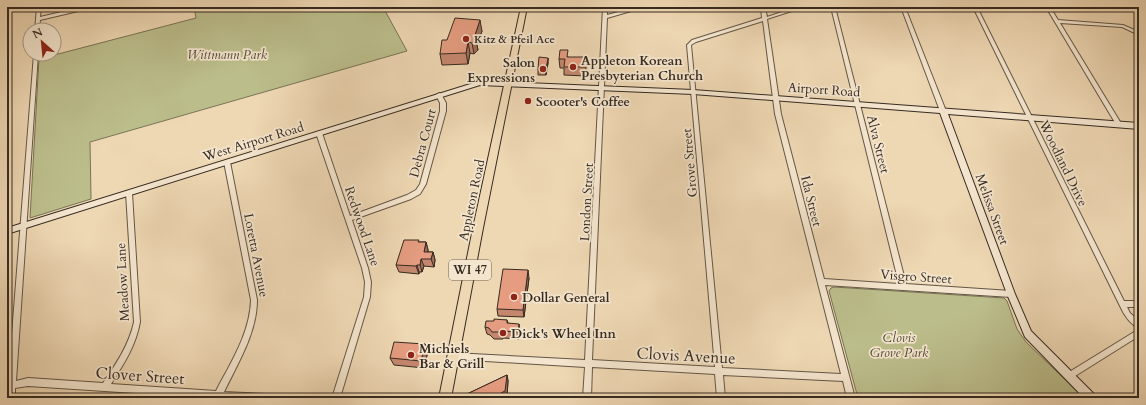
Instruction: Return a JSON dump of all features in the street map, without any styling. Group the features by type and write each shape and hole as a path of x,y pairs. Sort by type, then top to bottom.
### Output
{"main road":[{"name":"Appleton Road","path":"445,398 524,7"}],"street":[{"path":"38,22 39,7"},
{"path":"38,19 89,7"},
{"name":"London Street","path":"587,398 606,7"},
{"path":"605,17 643,7"},
{"name":"Ida Street","path":"763,7 775,98 852,398"},
{"name":"Grove Street","path":"721,398 688,48 690,44 802,7"},
{"name":"Alva Street","path":"833,7 902,287"},
{"name":"Melissa Street","path":"903,7 1011,294 1028,334 1092,398"},
{"name":"Woodland Drive","path":"975,7 1122,304 1128,315 1139,324"},
{"path":"1048,7 1119,125"},
{"path":"1056,21 1123,26 1139,34"},
{"path":"11,398 35,62"},
{"name":"West Airport Road","path":"7,231 439,95 480,83 508,84"},
{"name":"Airport Road","path":"508,84 693,92 1139,126"},
{"name":"Debra Court","path":"348,219 409,198 418,192 423,184 443,111 443,103 439,95"},
{"name":"Redwood Lane","path":"319,133 365,268 368,290 365,305 336,398"},
{"name":"Loretta Avenue","path":"218,395 250,327 254,310 254,300 227,162"},
{"name":"Meadow Lane","path":"105,387 129,348 135,335 137,322 129,193"},
{"name":"Visgro Street","path":"821,282 1011,294"},
{"path":"1122,304 1139,304"},
{"path":"1069,376 1139,332"},
{"name":"Clovis Avenue","path":"453,356 846,378"},
{"name":"Clover Street","path":"12,385 28,382 266,398"}],"green space":[{"name":"Wittmann Park","path":"194,7 383,7 407,51 90,142 91,199 30,218 39,62 62,62 62,53 196,18"},
{"name":"Clovis Grove Park","path":"834,287 1004,298 1007,301 1017,329 1026,342 1084,398 858,398 829,291"}],"building":[{"path":"455,18 480,20 474,38 476,39 472,43 468,42 466,53 440,54 442,40 447,40"},
{"path":"560,50 568,50 567,57 586,57 586,67 564,67 565,59 559,59"},
{"path":"539,57 548,58 546,69 538,69"},
{"path":"404,240 419,240 418,242 426,242 424,252 433,252 431,259 421,259 420,265 416,266 396,265"},
{"name":"Dollar General","path":"503,269 528,270 523,310 497,309"},
{"path":"494,319 507,320 507,323 519,324 518,332 492,332 489,328 485,327 486,321 494,321"},
{"path":"394,342 425,344 421,361 390,358"},
{"path":"507,375 505,391 501,393 503,398 474,398 467,394"}],"place":[{"name":"Kitz & Pfeil Ace","path":"466,39"},
{"name":"Appleton Korean Presbyterian Church","path":"573,67"},
{"name":"Salon Expressions","path":"543,69"},
{"name":"Scooter's Coffee","path":"528,101"},
{"name":"Dollar General","path":"514,297"},
{"name":"Dick's Wheel Inn","path":"503,333"},
{"name":"Michiels Bar & Grill","path":"411,355"}]}
